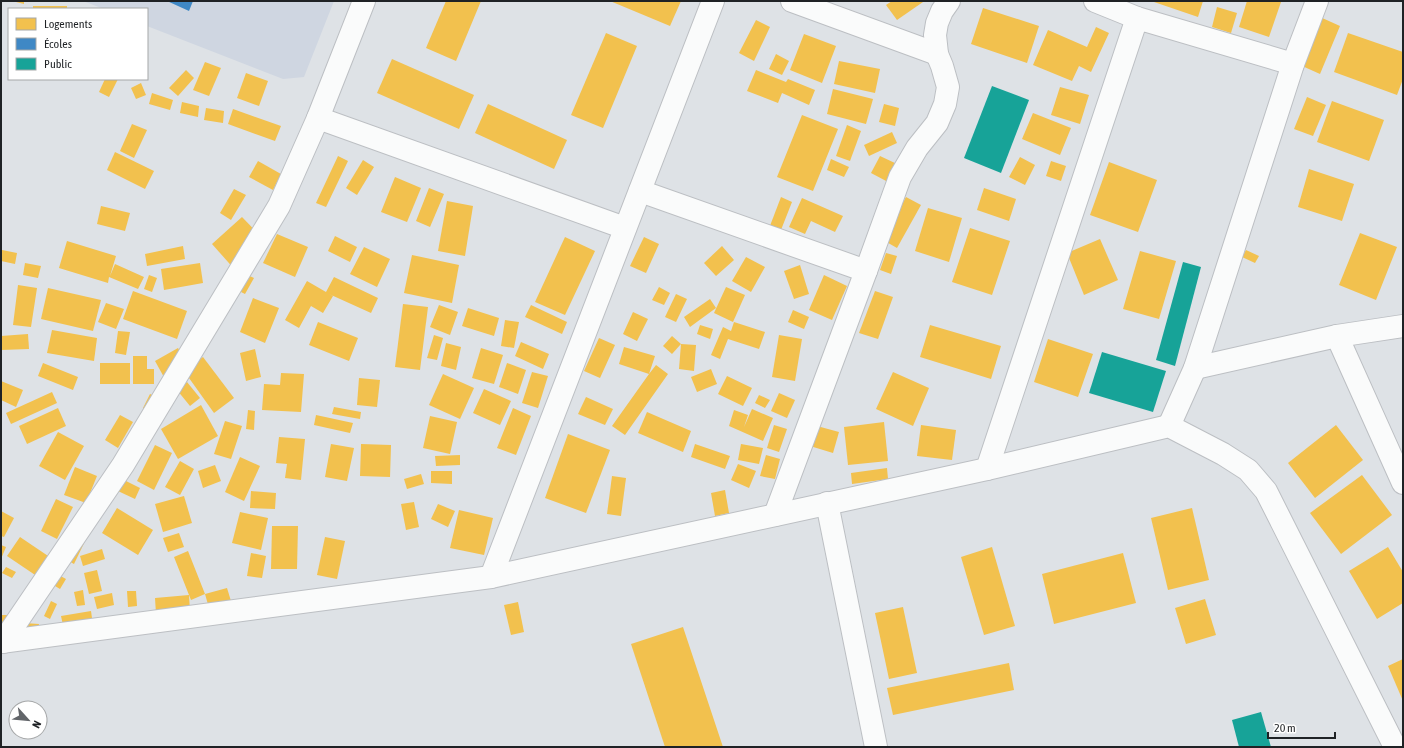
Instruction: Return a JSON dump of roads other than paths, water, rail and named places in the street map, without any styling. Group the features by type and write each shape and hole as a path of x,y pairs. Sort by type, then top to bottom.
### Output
{"street":[{"path":"2,642 123,465 279,206 318,118 364,1"},
{"path":"792,1 937,54"},
{"path":"775,515 900,177 917,148 938,123 945,104 948,87 937,54 936,35 937,23 942,11 949,1"},
{"path":"1095,1 1137,18 1293,64"},
{"path":"1169,426 1195,368 1293,64 1317,1"},
{"path":"491,577 640,191 710,2"},
{"path":"987,468 1137,18"},
{"path":"318,118 625,228"},
{"path":"640,191 866,271"},
{"path":"1195,368 1337,336 1403,326"},
{"path":"1337,336 1403,482"},
{"path":"2,642 491,577 826,504 1169,426 1223,454 1248,470 1266,491 1395,747"},
{"path":"826,504 876,747"}]}
